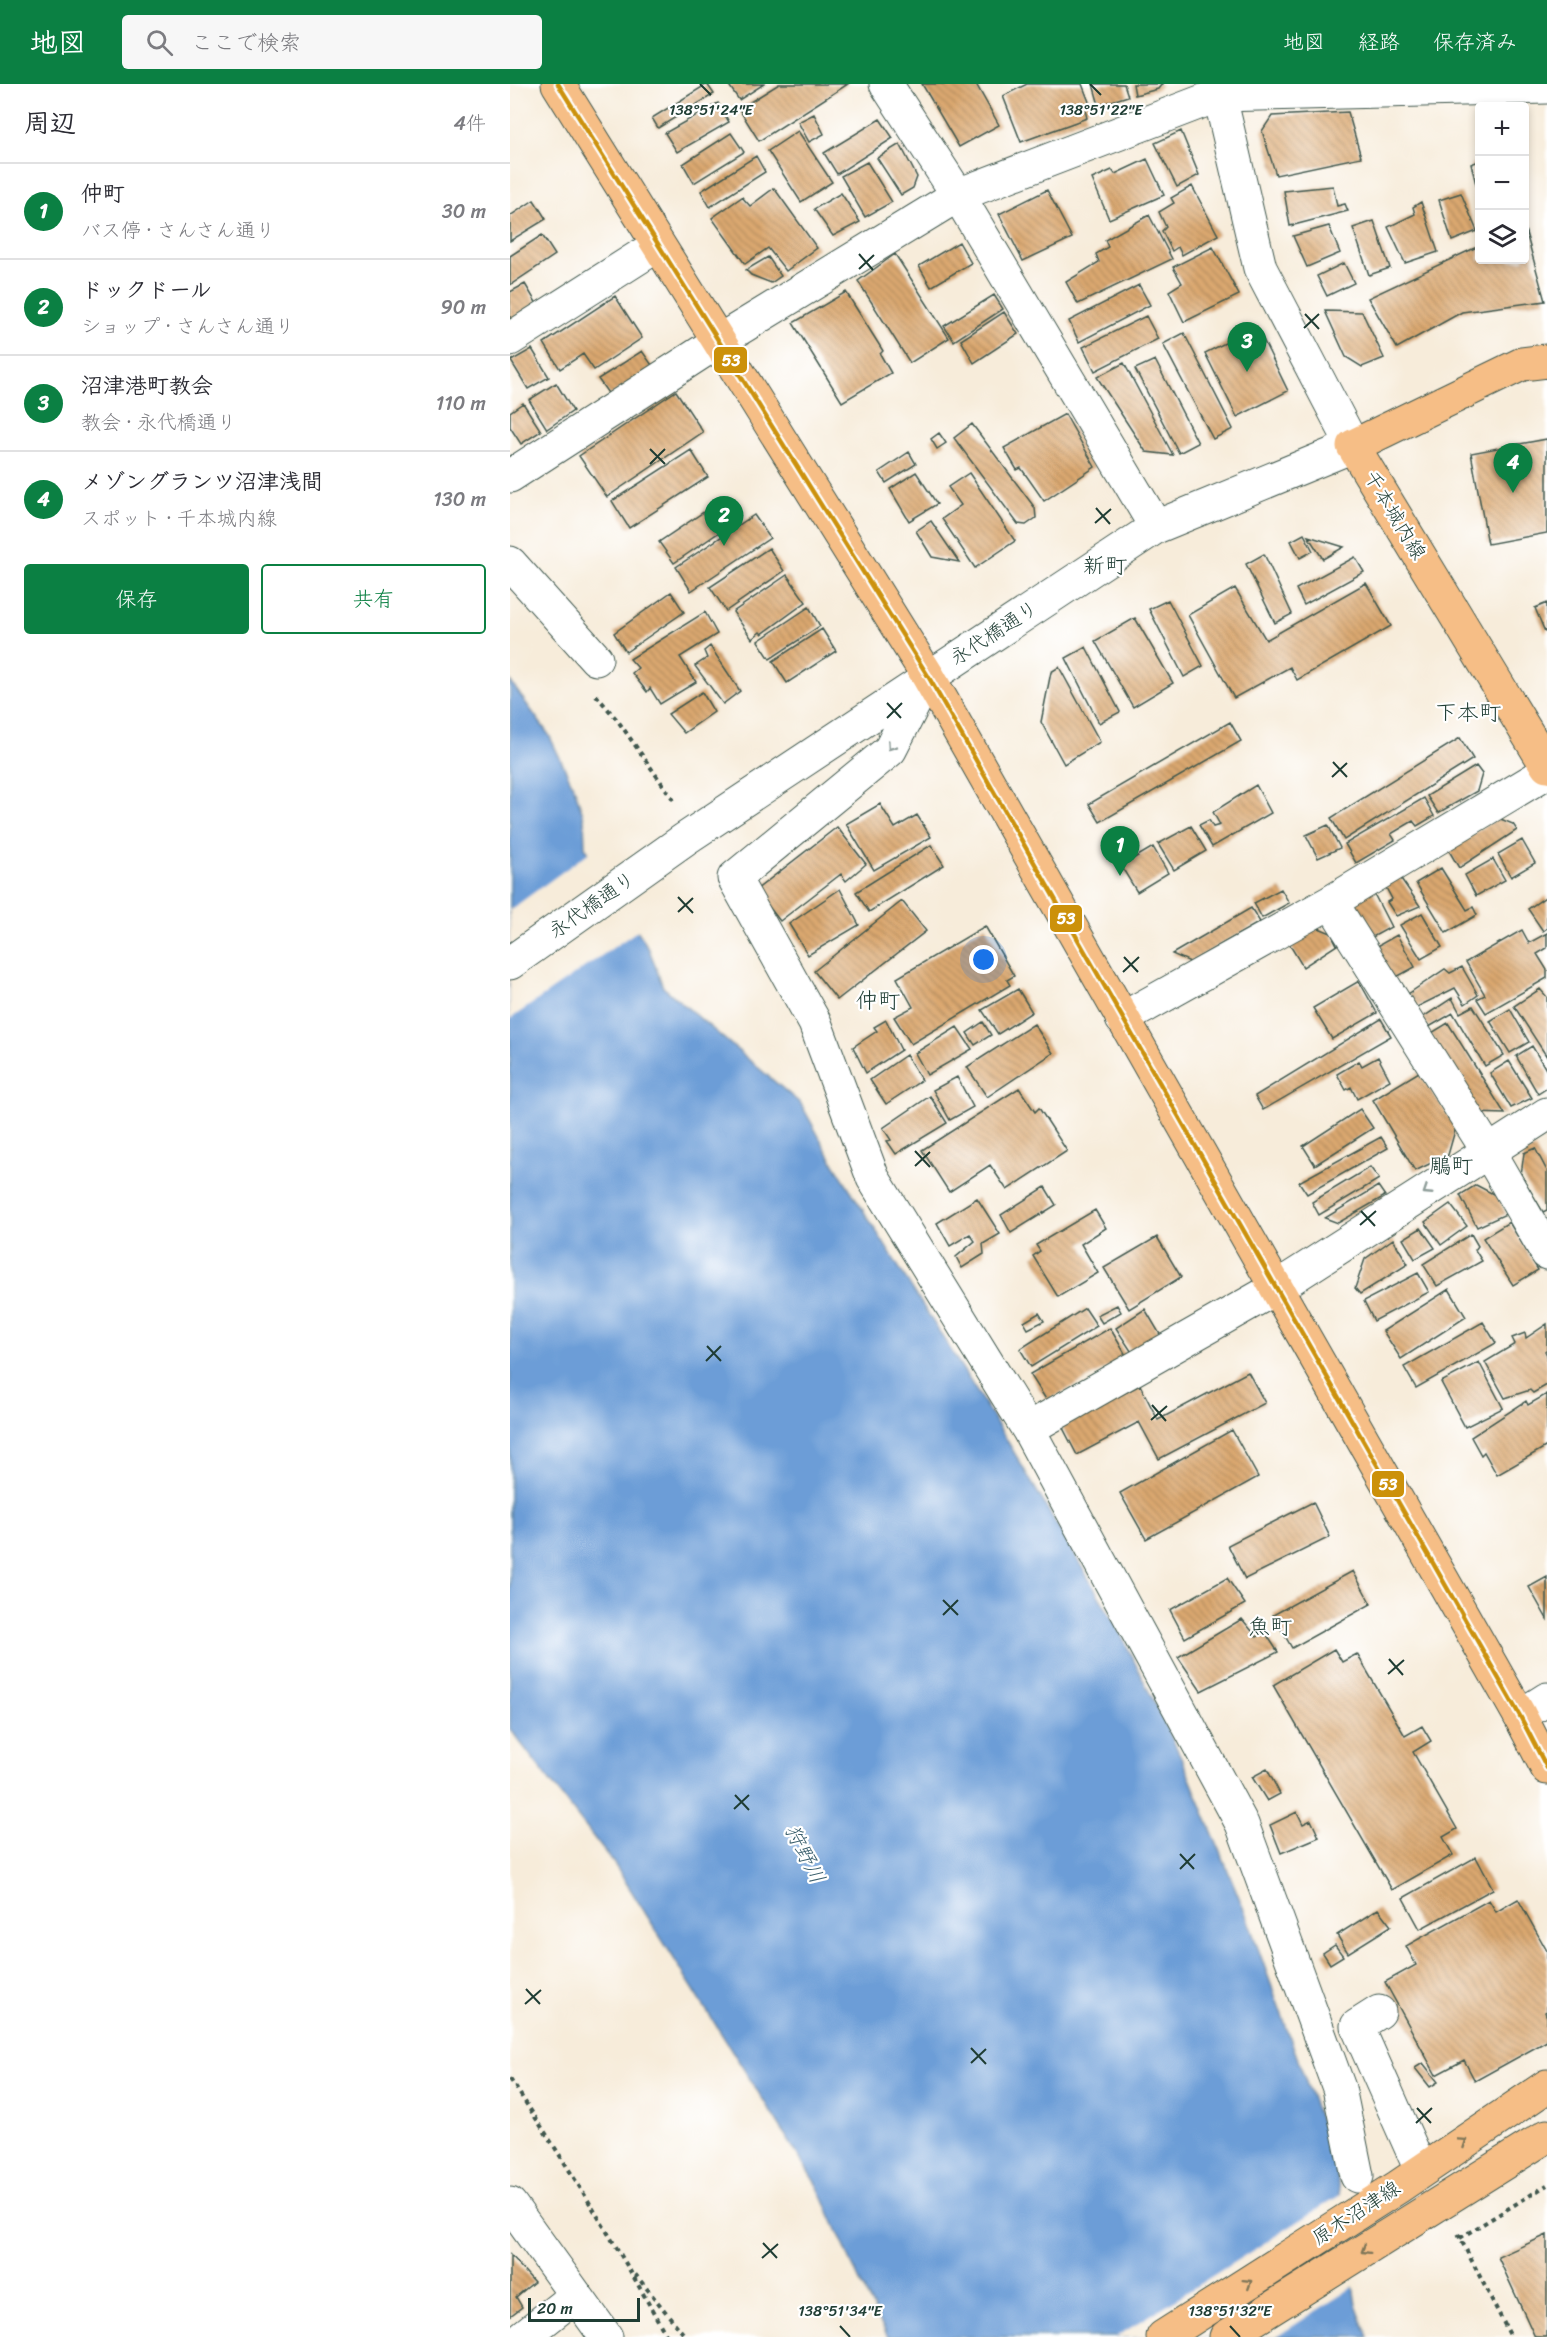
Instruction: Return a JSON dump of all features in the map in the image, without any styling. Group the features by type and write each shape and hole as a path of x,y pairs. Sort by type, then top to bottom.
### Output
{"main road":[{"path":"558,84 928,676 1276,1288 1533,1708 1547,1768"},
{"path":"1353,446 1522,364 1547,361"},
{"name":"千本城内線","path":"1353,446 1547,766"},
{"name":"原木沼津線","path":"1163,2337 1410,2179 1547,2086"},
{"name":"原木沼津線","path":"1226,2337 1547,2136"}],"street":[{"path":"886,84 958,195 1156,527"},
{"path":"510,476 719,341 958,195 1218,89 1547,87"},
{"path":"1218,89 1260,268 1353,446"},
{"path":"510,339 658,245"},
{"name":"永代橋通り","path":"510,963 685,839 1156,527 1353,446"},
{"path":"510,562 596,659"},
{"path":"928,676 890,750 734,878 815,1023 873,1178 1028,1429 1242,1824 1339,2088 1357,2176"},
{"path":"1122,1018 1331,902 1547,772"},
{"path":"1331,902 1488,1151 1547,1253"},
{"path":"1028,1429 1276,1288 1547,1114"},
{"path":"1379,2012 1357,2026 1410,2179"},
{"path":"510,2204 606,2337"},
{"path":"523,2337 575,2296"}],"path":[{"path":"595,694 618,721 679,807"},
{"path":"510,2079 565,2161 629,2266 667,2337"},
{"path":"1460,2238 1547,2185"},
{"path":"1426,2211 1460,2238 1511,2337"},
{"path":"629,2266 686,2337"}],"water":[{"name":"狩野川","path":"510,681 549,735 575,790 584,818 585,847 649,949 663,987 801,1104 833,1162 1002,1432 1119,1630 1182,1759 1245,1912 1329,2146 1336,2172 1356,2305 1368,2337 888,2337 861,2284 818,2187 615,1865 510,1729"}],"pier":[{"path":"591,851 640,929 510,1019 510,910"},
{"path":"1342,2194 1356,2285 1276,2337 1116,2337"}],"building":[{"path":"707,84 714,94 658,128 652,118"},
{"path":"728,84 764,84 739,100"},
{"path":"779,84 848,84 759,141 739,109"},
{"path":"922,84 976,84 999,125 959,147"},
{"path":"1027,84 1082,84 1091,107 1085,110 1087,118 1021,142 1003,96"},
{"path":"1093,84 1124,84 1128,96 1099,105"},
{"path":"1133,84 1162,84 1158,89 1135,95"},
{"path":"718,103 729,122 677,152 665,133"},
{"path":"1348,112 1361,157 1276,175 1262,131 1272,116"},
{"path":"814,114 824,134 809,142 798,122"},
{"path":"880,119 893,138 837,174 824,153"},
{"path":"798,131 832,182 801,202 768,151"},
{"path":"1181,131 1199,175 1177,187 1155,143"},
{"path":"731,133 744,152 694,183 683,164"},
{"path":"900,144 917,177 913,188 901,195 877,158"},
{"path":"756,156 765,172 710,207 701,191"},
{"path":"1147,159 1164,195 1109,219 1092,179 1112,170 1115,174"},
{"path":"867,162 892,202 865,217 841,176"},
{"path":"1475,162 1475,180 1471,164"},
{"path":"1192,186 1218,235 1182,255 1178,247 1172,251 1162,231 1166,227 1159,212 1174,203 1171,198"},
{"path":"1333,186 1337,206 1345,204 1348,211 1290,226 1284,191"},
{"path":"774,188 817,248 786,271 768,248 745,264 712,218 742,197 750,206"},
{"path":"1047,190 1072,238 1023,261 999,214"},
{"path":"841,193 860,222 833,236 814,209"},
{"path":"1461,193 1475,226 1475,232 1452,241 1439,200"},
{"path":"534,200 546,219 510,241 510,216"},
{"path":"1421,202 1438,252 1405,263 1388,227 1415,214 1413,207"},
{"path":"1149,215 1172,259 1078,304 1066,282 1099,262 1096,254 1108,247 1105,240"},
{"path":"1374,221 1390,268 1369,275 1353,228"},
{"path":"1329,226 1340,253 1307,267 1293,236"},
{"path":"542,235 555,255 510,285 510,256"},
{"path":"959,242 971,263 931,287 919,266"},
{"path":"1529,243 1545,301 1462,312 1397,348 1368,298 1475,248 1475,264 1529,264"},
{"path":"1213,247 1239,295 1184,322 1169,291 1182,283 1173,267"},
{"path":"895,254 949,338 910,363 858,281"},
{"path":"768,257 781,276 771,283 751,275 746,270"},
{"path":"1344,263 1354,283 1327,296 1317,276"},
{"path":"525,284 537,304 510,320 510,292"},
{"path":"1139,285 1150,305 1079,342 1069,321"},
{"path":"846,292 883,351 880,354 891,373 842,402 793,323"},
{"path":"994,295 1003,309 954,341 944,326"},
{"path":"615,296 642,338 594,370 583,354 560,369 544,343"},
{"path":"1325,311 1362,312 1384,358 1362,367 1346,357"},
{"path":"1004,312 1018,334 974,363 961,340"},
{"path":"1146,316 1158,339 1095,371 1083,347"},
{"path":"1257,327 1288,391 1237,417 1205,353"},
{"path":"1184,333 1233,429 1213,439 1163,344"},
{"path":"532,349 549,377 528,389 511,361"},
{"path":"642,351 654,368 610,396 598,379"},
{"path":"1155,360 1198,443 1179,453 1135,369"},
{"path":"1124,363 1173,455 1146,452 1097,377"},
{"path":"556,383 573,411 547,429 529,400"},
{"path":"676,391 703,432 607,497 579,456"},
{"path":"523,403 541,431 521,444 510,427 510,412"},
{"path":"1065,414 1095,467 1044,501 1021,468 1017,470 1004,448"},
{"path":"972,424 1035,508 1036,518 1026,525 1018,524 954,438"},
{"path":"939,433 946,443 937,449 931,439"},
{"path":"1547,439 1547,533 1488,544 1471,453"},
{"path":"691,450 708,477 629,528 612,501"},
{"path":"909,452 916,464 886,483 879,472"},
{"path":"916,472 937,504 909,521 890,489"},
{"path":"969,473 1015,541 975,568 942,519 961,505 948,487"},
{"path":"723,499 737,520 674,563 659,542"},
{"path":"754,515 770,538 691,591 676,567"},
{"path":"931,521 959,562 932,557 916,531"},
{"path":"1304,534 1313,551 1300,558 1291,541"},
{"path":"1308,536 1344,547 1323,559"},
{"path":"769,548 784,571 726,611 710,587"},
{"path":"1264,554 1292,614 1275,623 1246,564"},
{"path":"1355,557 1364,572 1304,605 1296,589"},
{"path":"787,575 806,602 752,639 733,612"},
{"path":"1366,583 1391,626 1297,680 1290,667 1234,698 1188,615 1235,588 1266,640"},
{"path":"671,592 684,612 626,652 614,633"},
{"path":"1168,600 1203,666 1184,677 1149,609"},
{"path":"1547,603 1547,631 1545,632 1535,608"},
{"path":"809,607 820,626 770,659 758,641"},
{"path":"705,612 717,634 680,657 696,682 660,704 650,688 647,692 632,673 638,668 630,659"},
{"path":"1135,618 1173,683 1133,707 1095,641"},
{"path":"822,629 836,651 787,683 773,661"},
{"path":"710,646 740,691 723,704 695,666 707,658 704,651"},
{"path":"1086,647 1120,712 1099,723 1066,658"},
{"path":"1059,667 1100,742 1064,764 1041,722 1051,672"},
{"path":"702,692 714,712 684,733 668,714"},
{"path":"1230,722 1241,741 1100,822 1089,804"},
{"path":"1460,738 1473,759 1344,840 1331,818"},
{"path":"1476,766 1482,774 1477,791 1438,813 1427,796"},
{"path":"1256,785 1271,813 1212,847 1199,825 1209,820 1213,827 1220,825 1213,812"},
{"path":"1424,798 1434,816 1417,826 1413,821 1391,834 1395,840 1356,863 1345,844"},
{"path":"880,804 895,828 917,815 931,837 874,870 846,824"},
{"path":"1498,818 1513,824 1517,830 1459,868 1448,849"},
{"path":"1328,825 1340,848 1318,858 1306,835"},
{"path":"1191,826 1206,851 1174,870 1158,844"},
{"path":"837,827 866,864 846,881 841,874 780,921 756,890"},
{"path":"1522,840 1535,863 1511,877 1498,854"},
{"path":"931,845 944,865 869,912 856,892"},
{"path":"1153,847 1168,873 1137,892 1121,866"},
{"path":"1493,859 1505,880 1476,896 1465,875"},
{"path":"1441,868 1467,910 1473,907 1477,915 1446,933 1416,883"},
{"path":"1397,873 1420,906 1396,916 1387,902 1392,899 1383,882"},
{"path":"1371,888 1391,927 1367,940 1352,913 1360,895"},
{"path":"840,889 859,925 808,955 789,924"},
{"path":"1281,889 1289,903 1262,918 1254,903"},
{"path":"1547,896 1547,928 1543,931 1528,909"},
{"path":"902,901 926,931 837,1000 814,971"},
{"path":"1251,908 1260,922 1190,962 1172,954"},
{"path":"1422,913 1442,947 1421,959 1400,925"},
{"path":"985,926 1014,976 1007,980 1010,985 911,1044 894,1017 913,1007 897,978"},
{"path":"1314,926 1331,933 1337,945 1303,967 1288,942"},
{"path":"1522,930 1529,943 1547,933 1547,948 1537,954 1547,970 1547,978 1486,1013 1477,999 1485,995 1466,962"},
{"path":"1397,935 1415,967 1391,980 1374,948"},
{"path":"1462,967 1478,995 1465,1004 1455,988 1413,1009 1408,994 1445,969 1450,973"},
{"path":"1359,981 1377,1013 1332,1039 1313,1008"},
{"path":"1018,989 1032,1012 998,1034 982,1010"},
{"path":"1540,989 1547,997 1547,1057 1514,1006"},
{"path":"1452,998 1460,1013 1473,1006 1504,1055 1485,1066 1453,1013 1429,1027 1420,1019"},
{"path":"1510,1009 1529,1042 1510,1053 1490,1021"},
{"path":"1381,1019 1391,1036 1263,1110 1255,1096"},
{"path":"886,1020 901,1050 866,1073 853,1047 877,1031 874,1027"},
{"path":"983,1022 991,1035 975,1045 967,1033"},
{"path":"1448,1023 1505,1114 1476,1113 1430,1034"},
{"path":"1034,1024 1053,1053 987,1097 967,1067"},
{"path":"957,1027 972,1049 927,1075 915,1053"},
{"path":"1532,1046 1547,1071 1547,1088 1538,1094 1516,1056"},
{"path":"906,1055 922,1080 886,1104 870,1080"},
{"path":"1378,1057 1390,1080 1357,1099 1351,1087 1346,1090 1337,1074 1359,1061 1362,1066"},
{"path":"1509,1061 1532,1098 1511,1108 1490,1073"},
{"path":"1419,1072 1456,1127 1448,1155 1415,1171 1373,1100"},
{"path":"957,1077 973,1107 950,1120 933,1090"},
{"path":"1019,1088 1035,1112 1039,1108 1067,1151 1007,1190 990,1165 949,1192 922,1150"},
{"path":"930,1096 947,1123 896,1154 887,1141 891,1140 883,1128"},
{"path":"1360,1109 1373,1128 1315,1165 1303,1146"},
{"path":"1381,1137 1388,1148 1307,1194 1299,1182"},
{"path":"1535,1148 1547,1171 1547,1210 1543,1212 1521,1175 1524,1153"},
{"path":"1370,1167 1379,1179 1319,1215 1312,1202"},
{"path":"1476,1185 1497,1196 1506,1214 1477,1227 1460,1195"},
{"path":"1378,1186 1385,1196 1338,1223 1325,1218"},
{"path":"1045,1187 1056,1205 1011,1233 1001,1215"},
{"path":"977,1198 1000,1234 983,1244 984,1254 962,1268 956,1257 975,1241 970,1234 950,1246 937,1223"},
{"path":"1450,1204 1467,1226 1441,1245 1425,1222"},
{"path":"1095,1210 1106,1228 1081,1244 1098,1273 1058,1297 1033,1256 1040,1251 1036,1245"},
{"path":"1509,1222 1538,1270 1513,1285 1483,1238"},
{"path":"1421,1228 1435,1248 1415,1259 1403,1239"},
{"path":"1471,1234 1478,1246 1475,1250 1482,1261 1437,1286 1423,1264"},
{"path":"1157,1237 1181,1277 1129,1309 1104,1268"},
{"path":"1393,1239 1408,1264 1360,1294 1355,1288 1365,1259"},
{"path":"1418,1273 1429,1292 1374,1321 1364,1301"},
{"path":"1449,1289 1466,1317 1401,1359 1383,1331"},
{"path":"1117,1305 1121,1312 1102,1323 1097,1315"},
{"path":"1085,1308 1097,1326 1031,1367 1020,1349"},
{"path":"1145,1309 1161,1336 1133,1354 1116,1328"},
{"path":"1039,1313 1044,1321 1028,1329 1024,1322"},
{"path":"1483,1322 1496,1343 1416,1388 1404,1367"},
{"path":"1547,1324 1547,1349 1545,1351 1547,1385 1533,1393 1530,1390 1505,1398 1485,1362 1515,1344 1512,1338 1525,1333 1526,1338"},
{"path":"1110,1328 1127,1357 1047,1401 1030,1374"},
{"path":"1479,1362 1503,1408 1465,1427 1441,1382"},
{"path":"1248,1372 1265,1403 1159,1459 1139,1422 1077,1455 1062,1426 1140,1385 1158,1420"},
{"path":"1547,1394 1547,1446 1497,1475 1484,1452 1481,1455 1471,1437 1526,1401 1528,1405"},
{"path":"1232,1430 1258,1477 1146,1539 1120,1493"},
{"path":"1313,1502 1330,1537 1245,1579 1228,1545"},
{"path":"1353,1571 1371,1604 1292,1648 1273,1615"},
{"path":"1547,1577 1547,1619 1529,1587"},
{"path":"1227,1578 1245,1604 1185,1638 1170,1610"},
{"path":"1242,1619 1257,1637 1265,1632 1278,1652 1201,1691 1178,1657"},
{"path":"1334,1649 1342,1662 1357,1654 1405,1736 1422,1726 1431,1741 1413,1752 1457,1829 1443,1837 1453,1855 1392,1890 1273,1685"},
{"path":"1267,1769 1280,1794 1267,1801 1252,1777"},
{"path":"1297,1812 1303,1824 1311,1820 1319,1837 1281,1853 1270,1825"},
{"path":"1476,1857 1493,1889 1420,1929 1403,1898"},
{"path":"1518,1899 1547,1951 1547,2011 1545,2012 1547,2041 1475,2081 1464,2060 1436,2075 1385,1982 1416,1965 1406,1946 1489,1900 1496,1912"},
{"path":"1378,1909 1391,1926 1348,1953 1337,1935"},
{"path":"1335,1945 1343,1956 1330,1964 1323,1953"},
{"path":"1423,2063 1438,2082 1430,2087 1415,2068"},
{"path":"1547,2235 1547,2337 1535,2337 1498,2257"},
{"path":"510,2255 534,2282 516,2297 522,2307 510,2316"}],"transit line":[{"name":"53","path":"558,84 928,676 1520,1716 1547,1768"}],"place":[{"name":"沼津港町教会","path":"1247,372"},
{"name":"メゾングランツ沼津浅間","path":"1513,493"},
{"name":"ドックドール","path":"724,546"},
{"name":"仲町","path":"1120,876"}],"district":[{"name":"新町","path":"1105,565"},
{"name":"下本町","path":"1468,712"},
{"name":"仲町","path":"878,1000"},
{"name":"鵰町","path":"1451,1165"},
{"name":"魚町","path":"1270,1626"}]}
